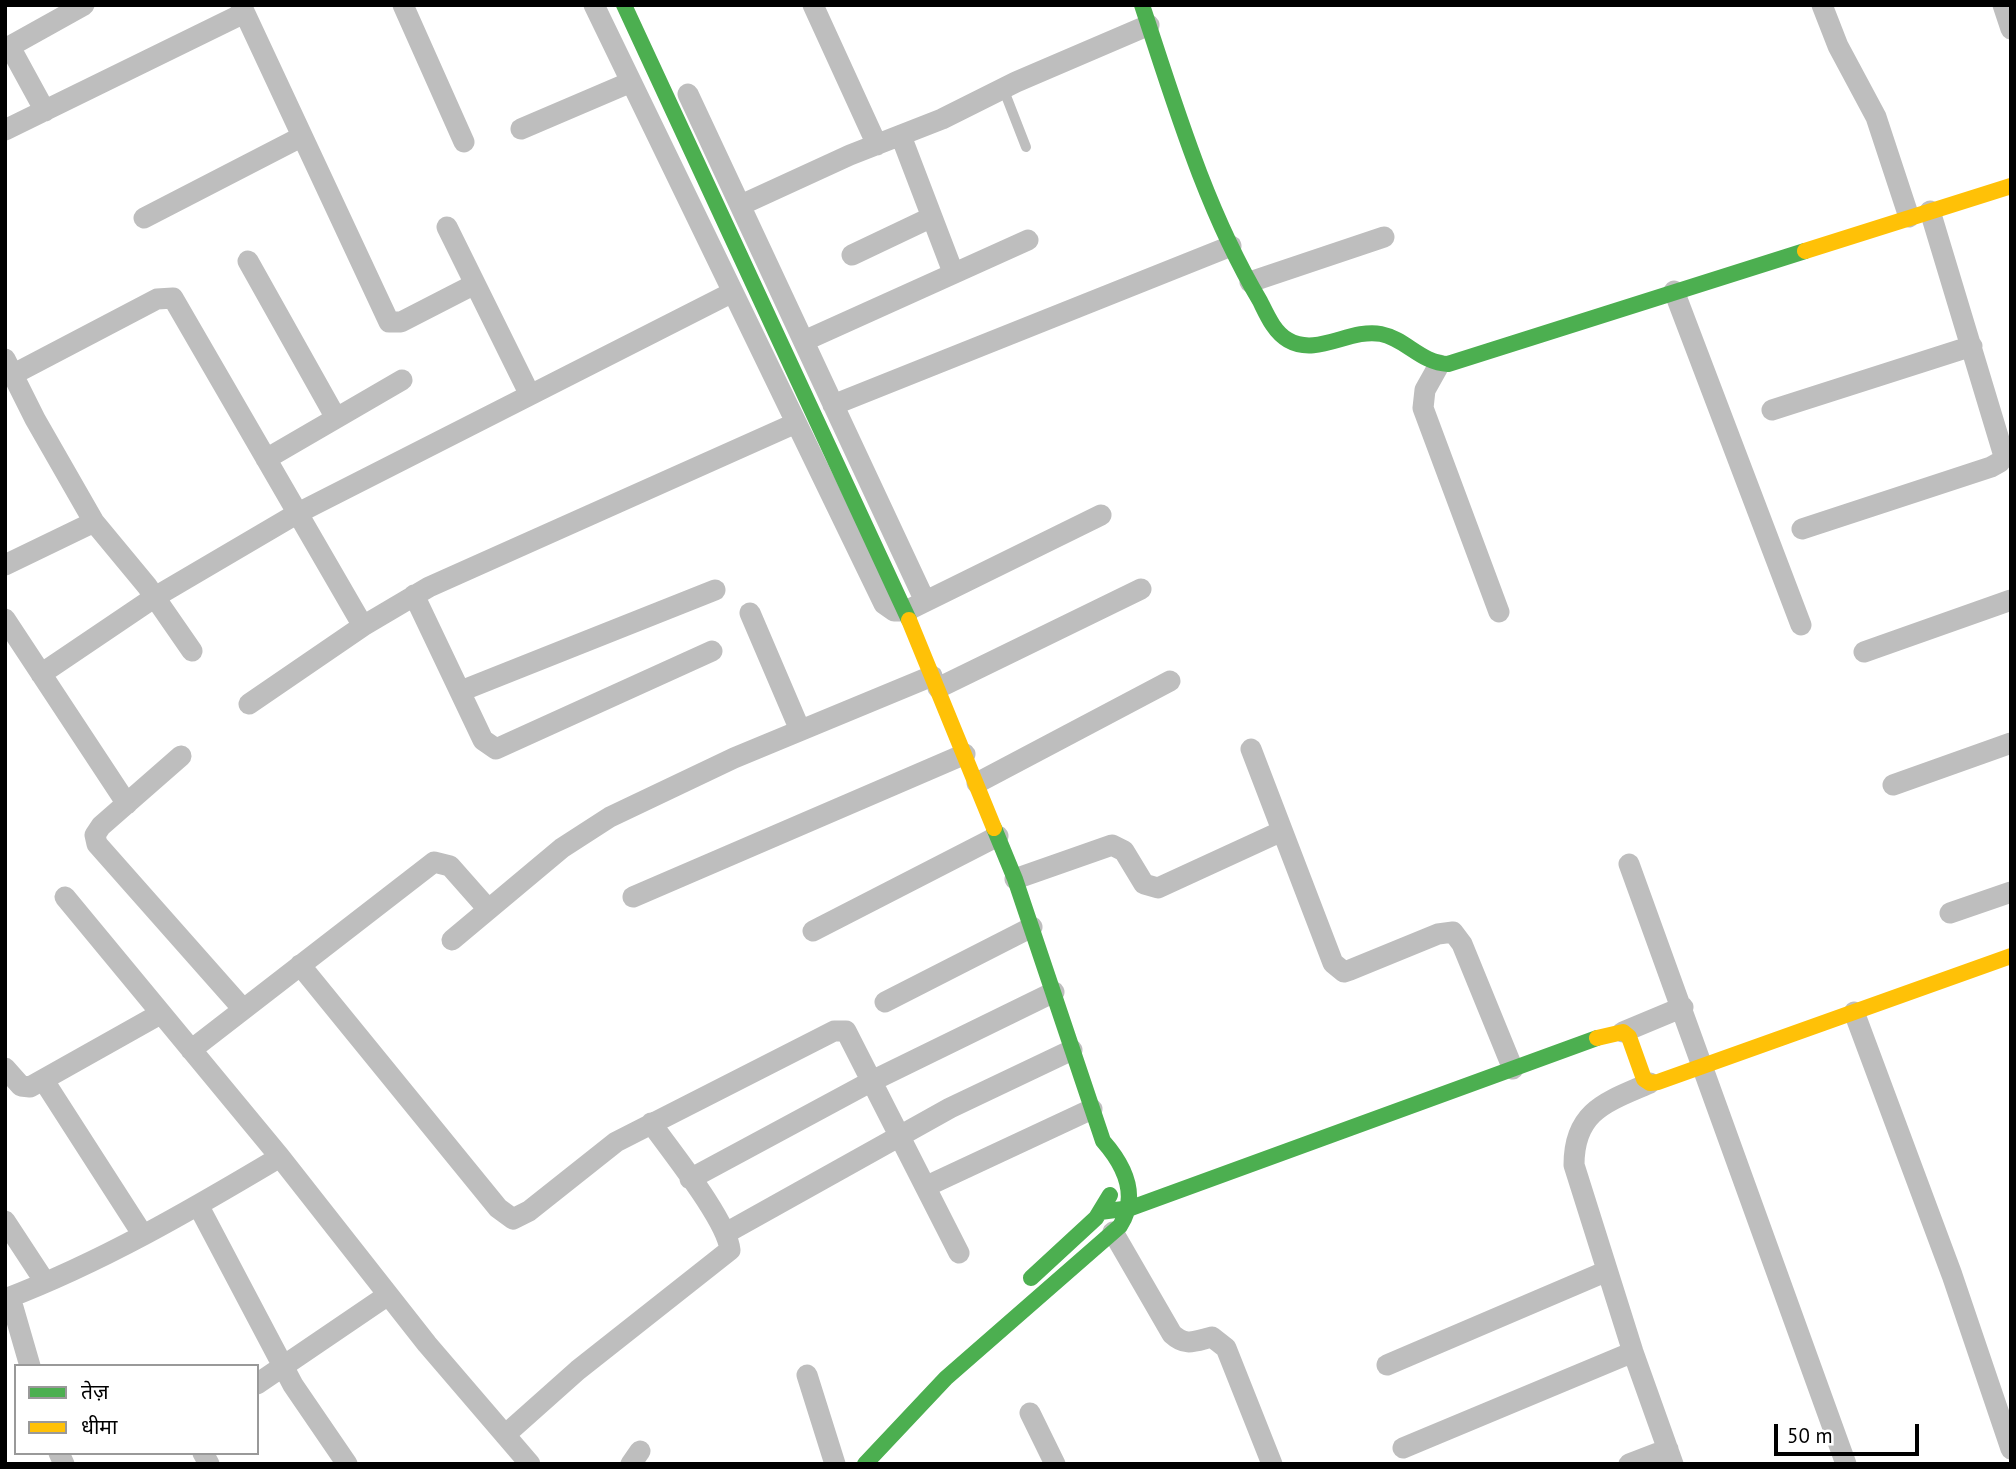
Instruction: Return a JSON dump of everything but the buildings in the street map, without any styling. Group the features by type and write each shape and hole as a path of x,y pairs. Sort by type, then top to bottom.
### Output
{"street":[{"path":"45,111 8,48 84,5"},
{"path":"404,5 464,142"},
{"path":"594,5 877,594 894,611 915,606 1101,515"},
{"path":"624,5 889,572 915,606"},
{"path":"813,5 877,145"},
{"path":"1822,5 1838,46 1867,96 1887,143 1909,217"},
{"path":"2003,5 2011,29"},
{"path":"5,130 243,9 389,322 401,321 475,285"},
{"path":"741,205 901,136 1003,88 1145,15 1231,246 1267,314 1287,341 1299,346 1314,346 1378,333 1439,365"},
{"path":"521,129 631,82"},
{"path":"688,94 833,405 915,606 935,682 1015,879 1092,1110 1104,1141 1118,1157 1128,1183 1131,1209 1113,1232 946,1378 865,1464"},
{"path":"901,136 953,272"},
{"path":"144,218 301,137"},
{"path":"1499,612 1423,408 1424,390 1439,365 2011,186"},
{"path":"1802,528 2000,463 2004,449 1930,211"},
{"path":"852,255 932,217"},
{"path":"447,227 530,395"},
{"path":"1250,282 1384,237"},
{"path":"804,341 1028,240"},
{"path":"833,405 1231,246"},
{"path":"247,261 336,418"},
{"path":"1674,291 1801,625"},
{"path":"41,674 155,597 298,513 731,293"},
{"path":"192,651 155,597 94,522 9,367 157,299 173,298 363,626"},
{"path":"1772,410 1972,346"},
{"path":"266,459 402,380"},
{"path":"249,704 363,626 414,595 476,564 796,423"},
{"path":"5,565 94,522"},
{"path":"452,940 588,829 643,800 800,730 935,682 1141,589"},
{"path":"461,691 715,590"},
{"path":"414,595 483,740 496,749 712,651"},
{"path":"1864,652 2011,600"},
{"path":"750,613 800,730"},
{"path":"5,620 127,804"},
{"path":"977,783 1170,681"},
{"path":"1893,785 2011,743"},
{"path":"1251,749 1326,948 1338,968 1350,971 1438,934 1453,932 1462,944 1513,1069"},
{"path":"633,897 965,754"},
{"path":"181,756 101,826 95,835 97,844 243,1009"},
{"path":"1015,879 1112,845 1124,851 1144,884 1158,888 1282,831"},
{"path":"813,931 998,836"},
{"path":"191,1050 434,862 450,866 488,909"},
{"path":"1629,864 1698,1048 1846,1464"},
{"path":"1951,913 2011,892"},
{"path":"65,897 280,1157 388,1295 530,1464"},
{"path":"885,1002 1032,927"},
{"path":"1629,1464 1670,1456 1633,1352 1574,1165 1574,1145 1582,1125 1641,1068 1698,1048 1854,1012 2011,956"},
{"path":"300,965 498,1208 513,1219 529,1211 610,1147 651,1123 840,1030 850,1037 959,1253"},
{"path":"691,1180 872,1081 1054,992"},
{"path":"1100,1212 1131,1209 1615,1032 1623,1032 1683,1007"},
{"path":"1854,1012 1952,1275 2011,1449"},
{"path":"5,1068 21,1086 30,1087 160,1014"},
{"path":"1623,1032 1629,1037 1641,1068"},
{"path":"726,1233 950,1108 1072,1050"},
{"path":"44,1081 143,1235"},
{"path":"927,1186 1092,1110"},
{"path":"505,1435 616,1339 730,1250 726,1233 651,1123"},
{"path":"1018,1290 1100,1212 1109,1199 1106,1175 1100,1158 1104,1141"},
{"path":"29,1364 8,1298 143,1235 280,1157"},
{"path":"198,1205 283,1366 312,1415 347,1464"},
{"path":"5,1221 45,1282"},
{"path":"1113,1232 1172,1334 1180,1341 1190,1343 1212,1337 1226,1349 1272,1464"},
{"path":"1387,1365 1606,1270"},
{"path":"259,1383 388,1295"},
{"path":"1403,1448 1633,1352"},
{"path":"928,1372 946,1356"},
{"path":"807,1374 842,1461"},
{"path":"1030,1413 1055,1464"}],"lane":[{"path":"1003,88 1026,147"}],"traffic: fast":[{"path":"624,5 909,620"},
{"path":"1142,5 1193,156 1223,230 1271,323 1288,340 1310,345 1369,333 1381,334 1430,360 1448,364 1805,251"},
{"path":"865,1464 946,1378 1120,1226 1126,1215 1129,1193 1127,1182 1118,1161 1103,1141 1015,879 994,828"},
{"path":"1100,1212 1131,1208 1597,1038"},
{"path":"1031,1278 1096,1218 1110,1195"}],"traffic: slow":[{"path":"1805,251 2011,186"},
{"path":"909,620 994,828"},
{"path":"1597,1038 1623,1032 1629,1037 1644,1079 1650,1083 1658,1082 2011,956"}]}
